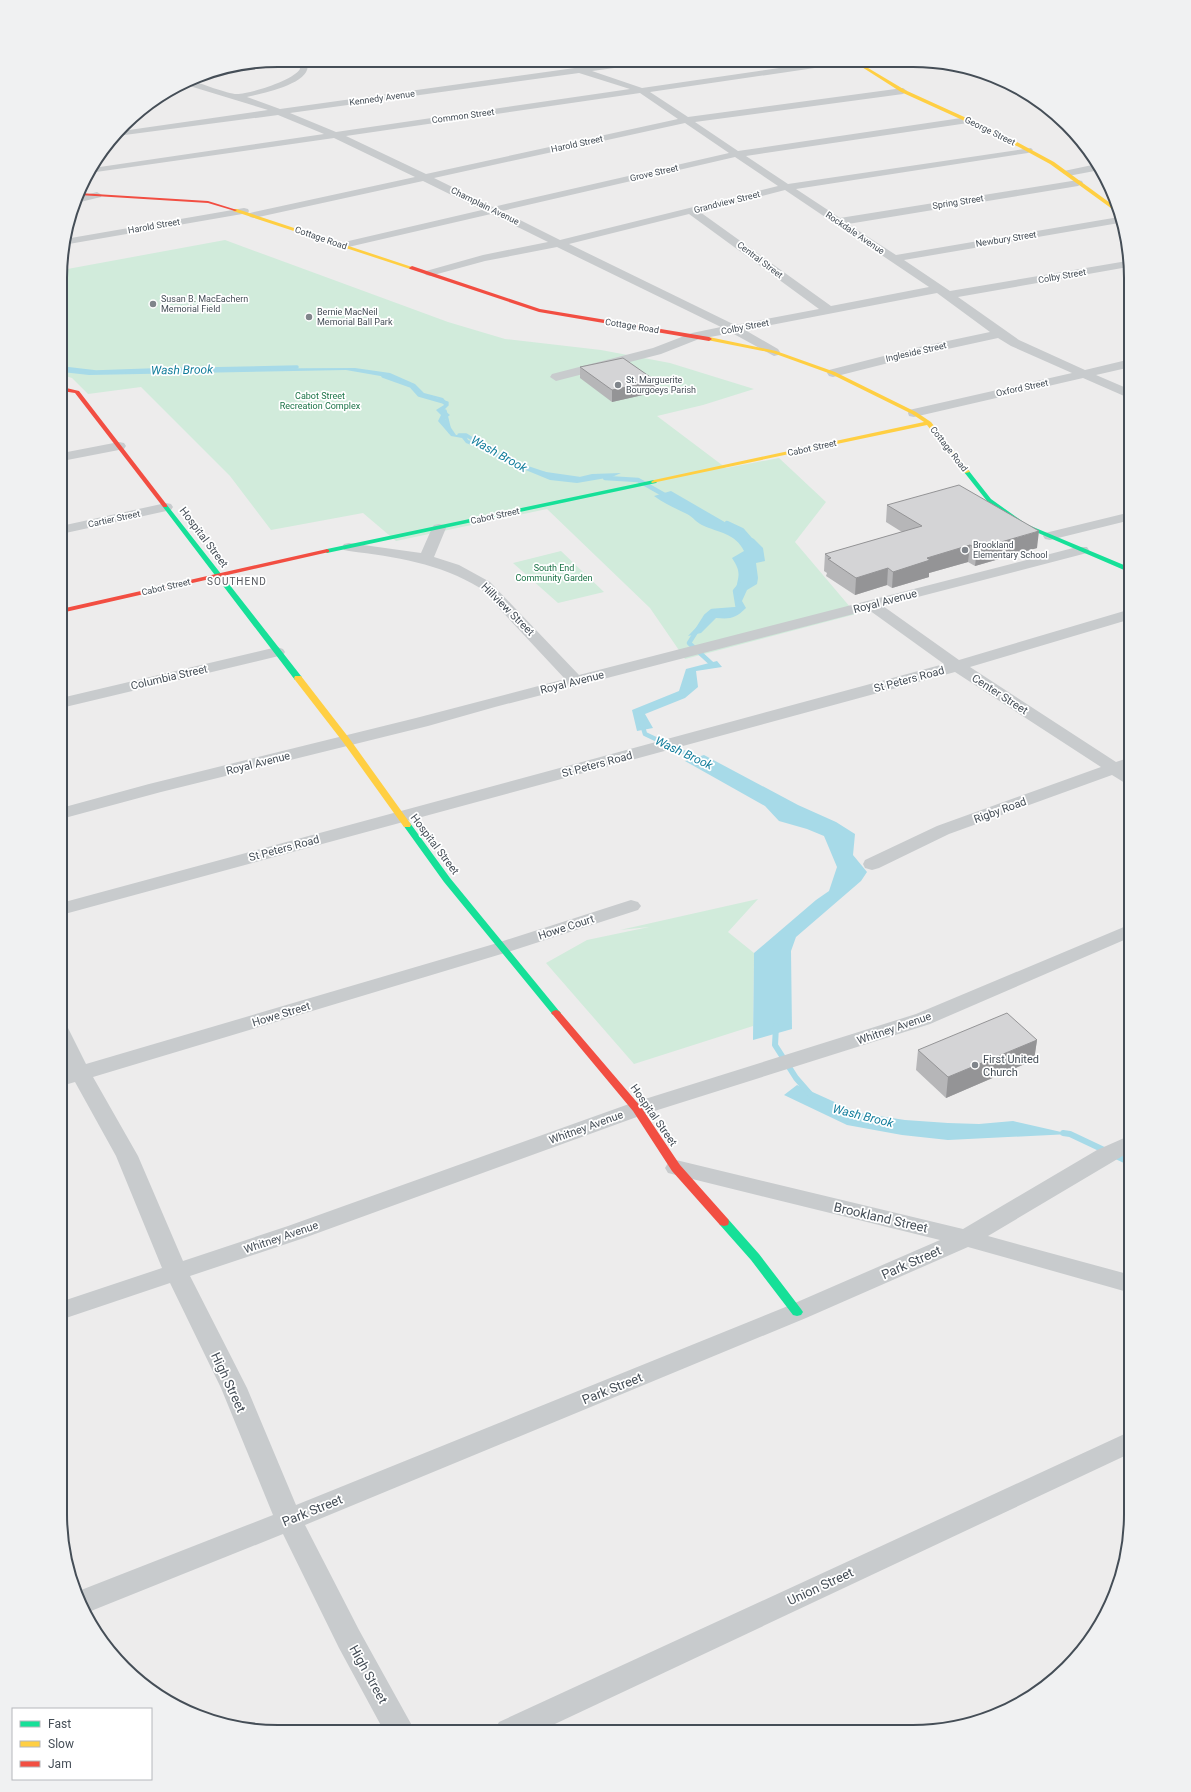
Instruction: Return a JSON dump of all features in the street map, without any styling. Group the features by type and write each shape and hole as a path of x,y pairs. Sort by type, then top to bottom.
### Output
{"main road":[{"name":"George Street","path":"864,67 903,91 968,120 1028,150 1068,173 1078,183 1111,206"},
{"name":"Cottage Road","path":"85,194 208,202 249,213 539,310 696,336 774,352 833,373 914,413 929,423 989,500 1024,525 1124,568"},
{"name":"Hospital Street","path":"67,390 77,392 346,740 400,817 501,948 637,1109 676,1168 754,1257 797,1312"},
{"name":"Cabot Street","path":"67,610 349,547 929,423"}],"street":[{"path":"236,97 293,78 304,71 305,67"},
{"name":"Kennedy Avenue","path":"125,133 601,67"},
{"name":"Common Street","path":"97,170 800,67"},
{"name":"Rockdale Avenue","path":"580,70 641,90 943,292 1000,334 1015,343 1124,392"},
{"name":"Champlain Avenue","path":"195,85 280,112 336,135 426,177 734,329 774,352"},
{"name":"Harold Street","path":"70,241 249,213 426,177 686,120 903,91"},
{"name":"Grove Street","path":"344,245 736,154 968,120"},
{"name":"Grandview Street","path":"430,273 496,254 560,243 786,187 1028,150"},
{"path":"1068,173 1093,168"},
{"name":"Spring Street","path":"838,222 1078,183"},
{"path":"83,199 97,195"},
{"name":"Central Street","path":"692,211 828,310"},
{"name":"Newbury Street","path":"893,259 1116,221"},
{"name":"Colby Street","path":"556,377 657,351 696,336 828,310 1124,265"},
{"name":"Ingleside Street","path":"833,373 919,351 1000,334"},
{"name":"Oxford Street","path":"914,413 1124,365"},
{"path":"67,456 119,446"},
{"name":"Cartier Street","path":"67,529 166,507"},
{"path":"1050,536 1124,518"},
{"path":"426,559 435,541 438,528"},
{"name":"Hillview Street","path":"349,547 378,550 426,559 460,570 485,585 576,680"},
{"name":"Royal Avenue","path":"67,812 155,788 1082,550"},
{"name":"Center Street","path":"872,605 957,666 1123,766"},
{"name":"St Peters Road","path":"67,907 957,666 1124,616"},
{"name":"Columbia Street","path":"67,702 277,652"},
{"name":"Rigby Road","path":"872,864 943,830 1123,766"},
{"name":"Howe Court","path":"501,948 631,906"},
{"name":"Whitney Avenue","path":"67,1310 296,1232 637,1109 923,1019 1124,933"},
{"name":"Howe Street","path":"70,1076 501,948"},
{"name":"High Street","path":"67,1062 70,1076 127,1156 176,1272 234,1388 289,1520 349,1639 397,1725"},
{"name":"Park Street","path":"86,1601 289,1520 797,1312 966,1238 1105,1155 1124,1146"},
{"name":"Brookland Street","path":"676,1168 966,1238 1124,1282"},
{"name":"Union Street","path":"522,1725 1124,1444"}],"green space":[{"name":"Cabot Street Recreation Complex","path":"225,240 448,322 505,339 601,350 670,363 754,389 703,405 657,416 726,468 779,458 826,502 795,542 856,614 685,659 650,608 547,509 396,541 363,513 271,530 230,476 141,387 88,394 72,378 67,376 67,269"},
{"name":"South End Community Garden","path":"561,551 604,592 558,603 513,563"},
{"path":"758,899 728,932 754,953 753,1026 634,1064 546,963 587,940 649,927 620,930"}],"water":[{"path":"67,368 86,372 190,369 355,368 390,373 415,384 424,393 443,398 449,405 444,410 450,415 445,419 456,435 466,435 468,440 490,448 501,455 546,472 551,476 571,479 592,474 621,473 612,477 577,483 550,480 499,459 487,451 466,443 462,438 451,436 438,421 441,415 436,410 444,405 439,399 419,395 411,386 392,378 346,370 89,375 67,373"},
{"path":"671,491 754,539 763,548 765,561 756,563 758,578 757,584 747,590 742,601 746,608 732,618 716,618 701,633 688,636 712,611 738,609 736,591 738,573 737,567 732,558 744,551 736,540 726,534 700,524 689,515 666,504 654,496"},
{"path":"717,661 722,667 696,671 698,687 685,698 645,714 653,728 637,731 632,710 679,691 686,669"},
{"path":"704,755 798,805 836,822 855,834 853,855 867,872 861,881 796,937 791,951 792,1029 753,1040 754,953 816,900 829,891 837,867 824,836 807,829 779,821 765,806 685,761"},
{"path":"797,1085 859,1113 905,1120 948,1123 979,1124 1013,1121 1070,1134 948,1140 902,1135 847,1125 784,1095"}],"building":[{"path":"623,358 656,381 612,390 580,367"},
{"path":"959,485 1039,531 977,549 970,545 927,558 930,560 893,572 888,568 856,578 828,559 831,558 825,554 922,526 887,505"},
{"path":"1007,1013 1037,1040 948,1077 918,1050"}],"waterway":[{"name":"Wash Brook","path":"206,369 297,367"},
{"name":"Wash Brook","path":"67,369 96,372 181,369"},
{"name":"Wash Brook","path":"383,376 411,386 419,395 447,403"},
{"name":"Wash Brook","path":"445,411 450,432"},
{"name":"Wash Brook","path":"459,435 466,435 487,448"},
{"name":"Wash Brook","path":"544,474 579,479"},
{"name":"Wash Brook","path":"605,478 638,480 668,497"},
{"name":"Wash Brook","path":"727,523 742,530 749,538"},
{"name":"Wash Brook","path":"711,665 713,665 689,643 706,616 712,611 738,609 735,591 740,585"},
{"name":"Wash Brook","path":"642,724 645,734 702,761"},
{"name":"Wash Brook","path":"776,1026 775,1045 796,1078 810,1094"},
{"name":"Wash Brook","path":"1063,1133 1070,1134 1106,1151"},
{"name":"Wash Brook","path":"1114,1155 1124,1160"}],"traffic: fast":[{"path":"967,472 989,500 1024,525 1124,568"},
{"path":"327,551 654,482"},
{"path":"165,506 298,678"},
{"path":"407,825 447,880 556,1013"},
{"path":"724,1222 755,1257 797,1312"}],"traffic: slow":[{"path":"864,67 903,91 1004,137 1052,163 1111,206"},
{"path":"235,210 412,268"},
{"path":"709,339 774,352 833,373 914,413 929,423 967,472"},
{"path":"654,482 929,423"},
{"path":"298,678 346,740 407,825"}],"traffic: jam":[{"path":"85,194 208,202 235,210"},
{"path":"412,268 539,310 709,339"},
{"path":"67,390 77,392 165,506"},
{"path":"67,610 327,551"},
{"path":"556,1013 637,1109 676,1168 724,1222"}],"place":[{"name":"Susan B. MacEachern Memorial Field","path":"153,304"},
{"name":"Bernie MacNeil Memorial Ball Park","path":"309,317"},
{"name":"St. Marguerite Bourgoeys Parish","path":"618,385"},
{"name":"Brookland Elementary School","path":"965,550"},
{"name":"First United Church","path":"975,1065"}],"district":[{"name":"SOUTHEND","path":"237,581"}]}
